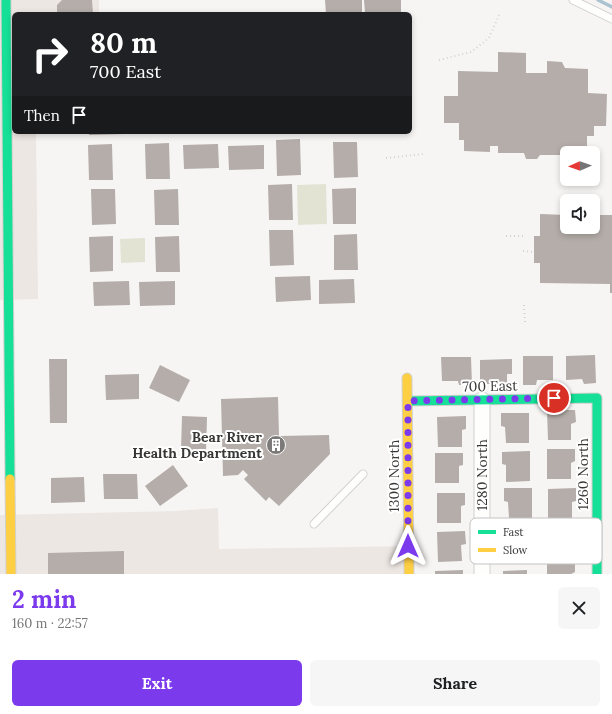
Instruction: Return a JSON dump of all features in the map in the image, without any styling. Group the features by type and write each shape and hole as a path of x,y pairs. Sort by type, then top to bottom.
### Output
{"main road":[{"path":"6,0 4,320 11,574"},
{"name":"1300 North","path":"407,378 409,574"},
{"name":"700 East","path":"408,401 597,398"},
{"name":"1260 North","path":"597,398 598,518"},
{"name":"1260 North","path":"598,564 598,574"}],"street":[{"name":"1280 North","path":"482,400 482,518"}],"lane":[{"path":"573,0 612,19"},
{"path":"314,524 363,474"}],"path":[{"path":"439,60 471,52 489,38 499,15"},
{"path":"386,158 424,154"},
{"path":"506,236 523,236"},
{"path":"523,251 534,252"},
{"path":"524,304 525,322"}],"shaded area":[{"path":"0,0 99,0 99,12 12,12 12,134 36,134 38,299 0,300"},
{"path":"326,184 327,224 298,225 297,185"},
{"path":"145,238 145,262 121,263 120,239"},
{"path":"218,508 219,549 413,546 414,574 0,574 0,515 175,511"}],"building":[{"path":"62,0 92,0 93,12 57,12 57,5"},
{"path":"325,0 362,0 362,12 326,12"},
{"path":"364,0 401,0 401,12 365,12"},
{"path":"498,52 526,53 526,73 547,73 547,61 562,62 565,68 588,69 588,93 607,94 606,126 594,126 594,136 587,136 587,146 560,146 560,155 540,155 537,159 526,159 524,153 498,153 498,146 490,146 490,152 464,151 464,140 459,140 459,123 444,123 444,96 458,96 458,71 498,72"},
{"path":"89,134 124,134 89,135"},
{"path":"300,139 301,175 277,176 276,140"},
{"path":"333,142 357,142 358,177 334,178"},
{"path":"169,143 170,179 146,179 145,144"},
{"path":"112,144 113,180 89,180 88,145"},
{"path":"218,144 219,168 184,169 183,145"},
{"path":"264,145 264,169 229,170 228,146"},
{"path":"292,184 293,220 269,220 268,185"},
{"path":"356,188 356,224 333,224 332,189"},
{"path":"91,189 115,189 116,224 92,225"},
{"path":"178,189 179,225 155,225 154,190"},
{"path":"540,214 560,215 560,234 600,234 600,215 612,215 612,293 610,293 610,284 540,283 540,263 534,263 534,236 540,236"},
{"path":"269,230 293,230 294,265 270,266"},
{"path":"357,234 358,270 334,270 334,235"},
{"path":"113,236 113,271 90,272 89,237"},
{"path":"179,236 180,272 156,272 155,237"},
{"path":"310,276 311,300 276,302 275,277"},
{"path":"354,279 355,303 319,304 319,280"},
{"path":"129,281 130,305 94,306 93,282"},
{"path":"175,281 175,305 140,306 139,282"},
{"path":"595,355 596,383 584,384 582,379 566,380 566,356"},
{"path":"523,356 553,356 553,380 537,380 536,385 523,385"},
{"path":"441,357 471,357 472,385 459,385 458,381 442,381"},
{"path":"49,359 67,359 67,423 50,423"},
{"path":"512,359 512,374 507,374 507,384 480,384 480,360"},
{"path":"160,365 190,380 179,402 149,388"},
{"path":"139,374 139,399 106,400 105,375"},
{"name":"Bear River Health Department","path":"278,397 279,436 329,435 330,454 279,506 269,497 266,501 244,479 248,475 243,470 238,475 223,476 221,399"},
{"path":"547,410 575,410 576,422 571,424 571,440 548,440"},
{"path":"501,413 529,413 529,443 506,443 505,427 501,426"},
{"path":"182,416 207,417 206,451 181,450"},
{"path":"466,416 466,429 462,430 462,447 438,447 437,417"},
{"path":"547,449 575,449 575,461 571,463 571,479 547,479"},
{"path":"530,451 530,481 506,482 506,465 502,464 502,452"},
{"path":"435,453 463,453 463,465 459,466 459,483 435,483"},
{"path":"173,465 188,486 160,506 145,486"},
{"path":"103,474 137,474 138,499 104,499"},
{"path":"84,477 85,502 51,503 51,478"},
{"path":"504,488 532,488 532,518 509,518 508,502 504,501"},
{"path":"576,488 576,501 572,502 572,518 548,518 548,489"},
{"path":"437,493 465,493 465,505 461,506 461,523 437,523"},
{"path":"465,531 466,544 461,545 462,561 438,562 437,532"},
{"path":"124,551 124,574 48,574 48,553"},
{"path":"547,564 575,564 575,572 571,574 547,574"},
{"path":"463,570 463,574 435,574 435,571"},
{"path":"527,570 527,574 503,574 503,571"}],"waterway":[{"path":"598,0 612,7"}],"traffic: fast":[{"path":"6,0 10,479"},
{"path":"408,401 597,398 597,518"},
{"path":"597,564 597,574"}],"traffic: slow":[{"path":"407,378 409,574"},
{"path":"10,479 11,574"}],"place":[{"name":"Bear River Health Department","path":"276,445"}],"route":[{"path":"408,546 408,401 554,398"}]}
